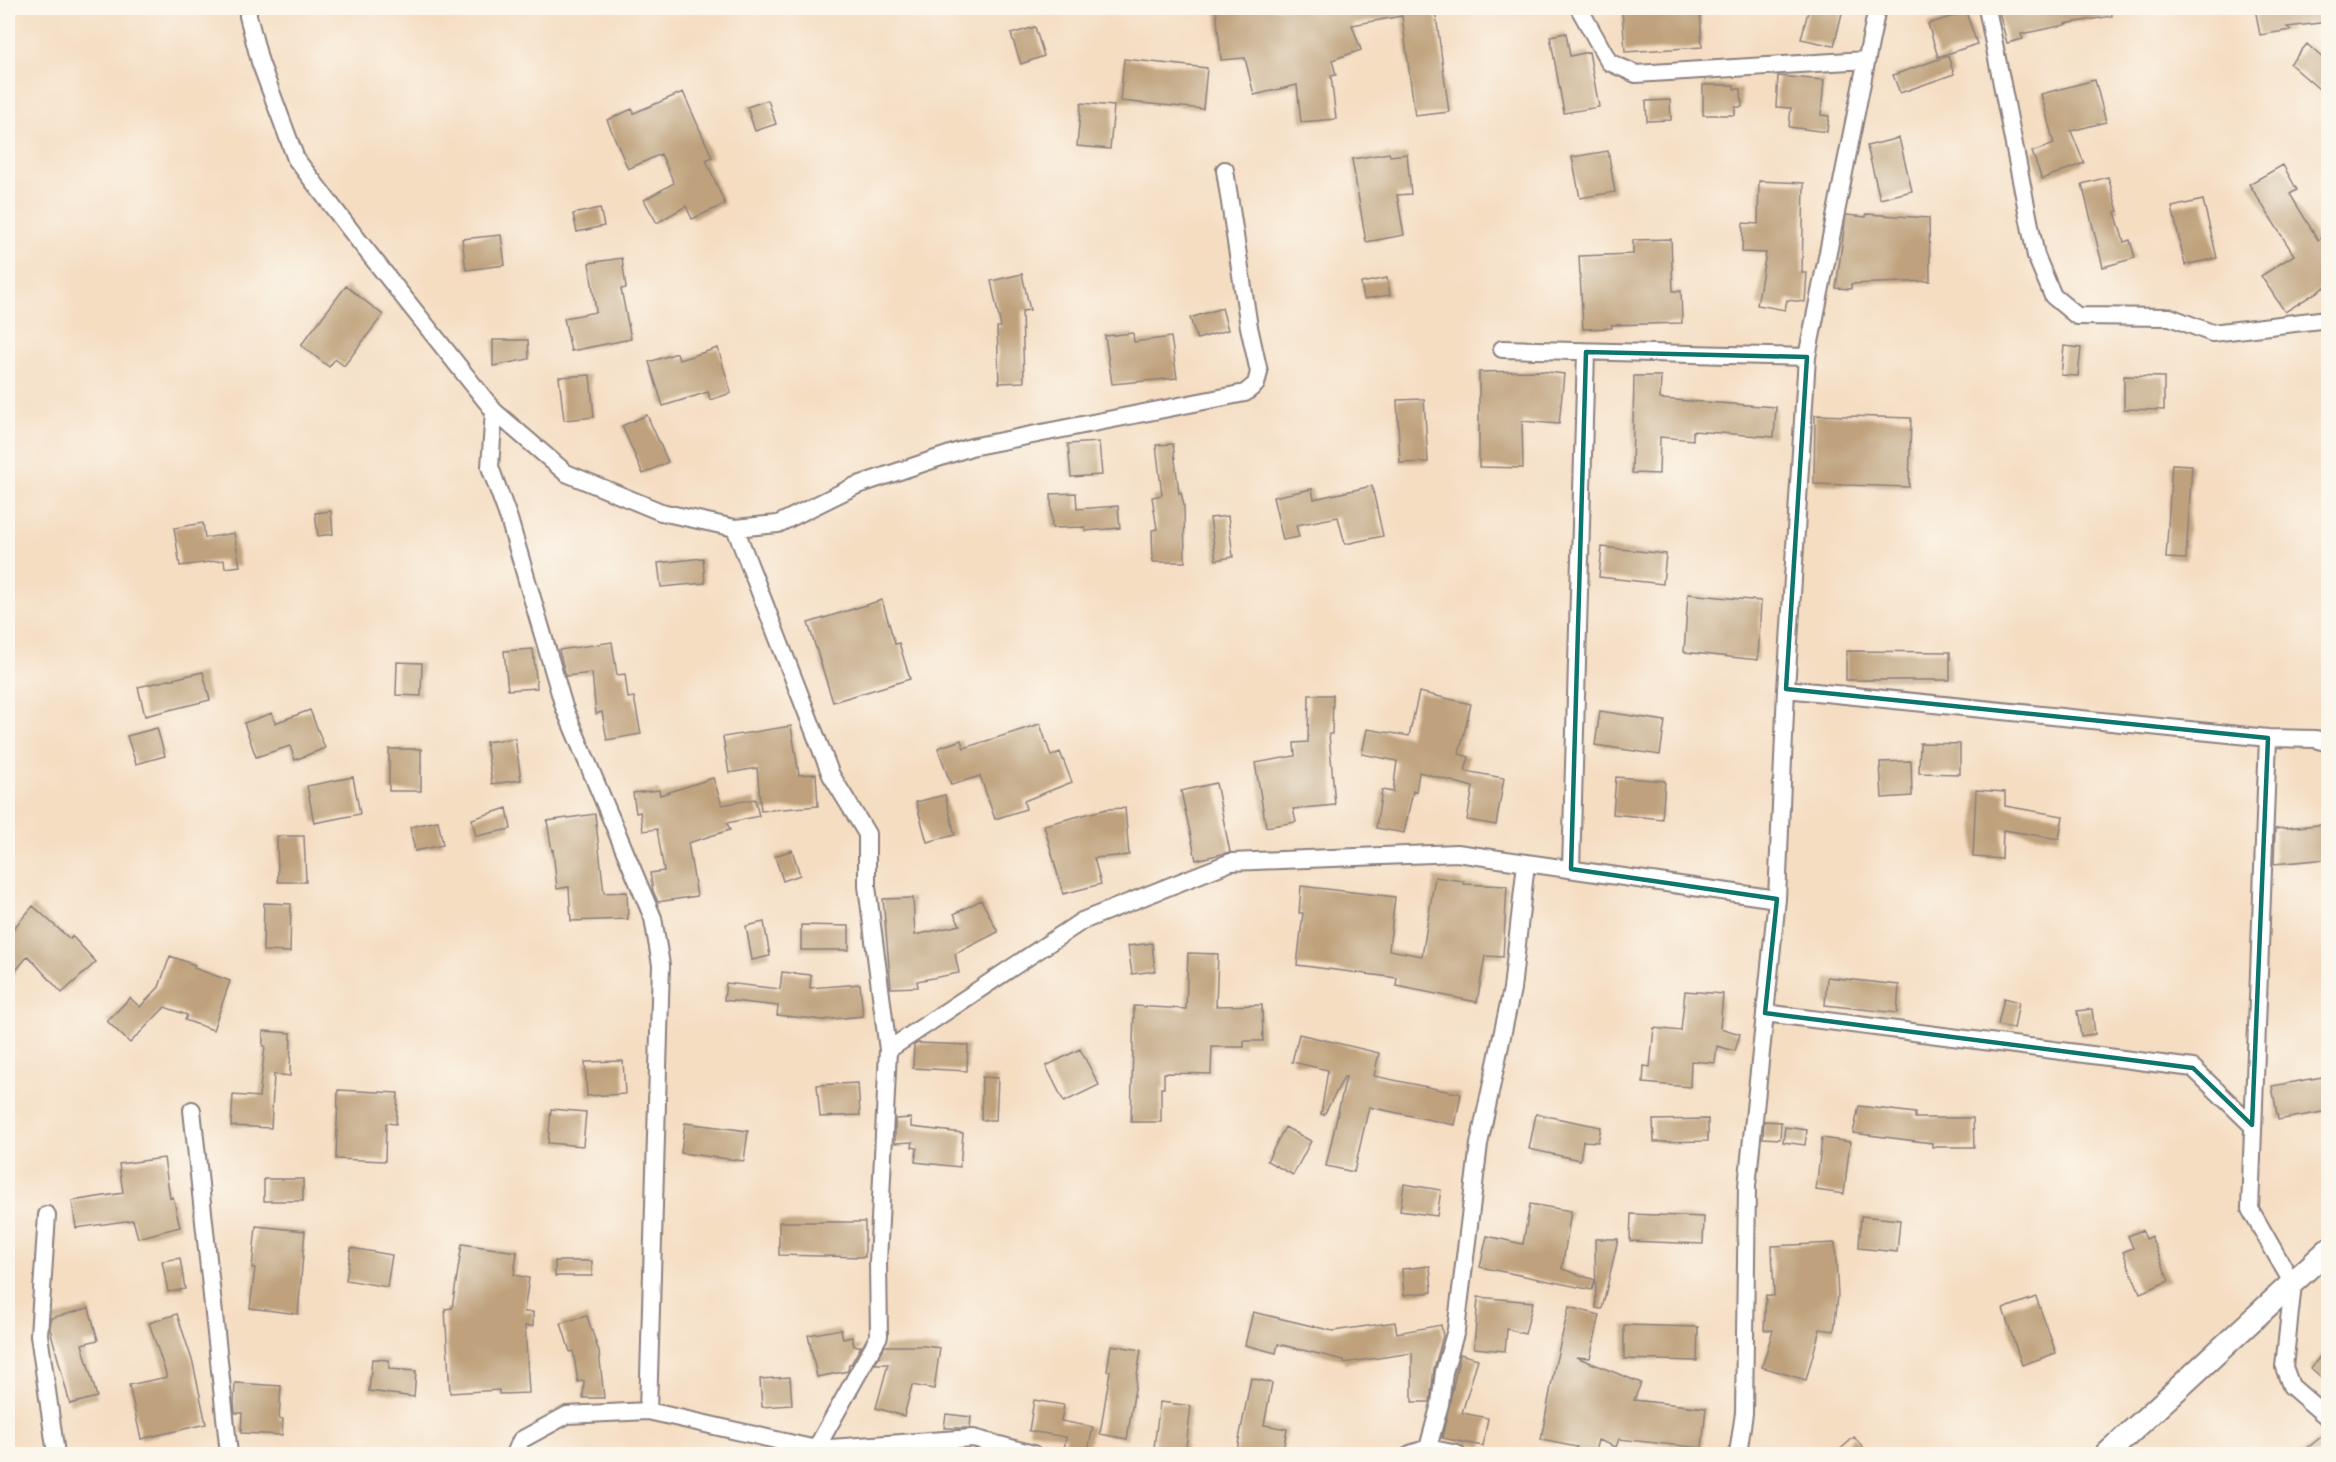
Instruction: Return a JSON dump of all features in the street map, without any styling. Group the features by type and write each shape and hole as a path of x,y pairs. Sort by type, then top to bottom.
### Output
{"street":[{"path":"248,8 260,62 296,159 494,411 566,473 661,512 735,528 778,524 855,486 971,447 1245,393 1256,384 1259,372 1225,170"},
{"path":"1579,8 1609,62 1636,74 1866,60"},
{"path":"1738,1455 1744,1413 1747,1186 1777,899 1786,689 1807,357 1877,8"},
{"path":"1987,8 2037,256 2053,296 2077,316 2170,317 2212,333 2328,319"},
{"path":"1502,349 1807,357"},
{"path":"1571,869 1586,352"},
{"path":"494,411 490,467 509,519 564,707 653,918 661,965 648,1411"},
{"path":"735,528 831,775 867,834 867,886 888,1050 878,1263 879,1336 815,1452"},
{"path":"1786,689 2268,738 2316,739 2328,742"},
{"path":"2268,738 2250,1209 2293,1284 2284,1367 2291,1386 2328,1418"},
{"path":"888,1050 1082,921 1231,862 1457,853 1777,899"},
{"path":"1428,1448 1440,1404 1444,1372 1456,1330 1479,1144 1512,989 1526,863"},
{"path":"1765,1013 2193,1068 2252,1125"},
{"path":"192,1110 229,1455"},
{"path":"47,1215 39,1335 56,1455"},
{"path":"2107,1455 2328,1250"},
{"path":"515,1455 521,1440 567,1415 648,1411 815,1452 973,1438 1033,1455"},
{"path":"1410,1455 1428,1448 1457,1455"}],"highlighted area":[{"path":"1586,352 1807,357 1786,689 2268,738 2252,1125 2193,1068 1765,1013 1777,899 1571,869"}],"building":[{"path":"1216,8 1435,8 1449,112 1415,116 1402,16 1352,25 1361,50 1332,60 1336,75 1331,76 1336,119 1301,122 1297,85 1254,95 1245,58 1221,60"},
{"path":"1700,8 1702,47 1625,52 1622,10"},
{"path":"1809,8 1842,13 1834,46 1801,39"},
{"path":"1998,8 2111,8 2112,16 2021,34 2023,39 2007,43"},
{"path":"2255,8 2328,8 2328,22 2287,27 2291,30 2260,35"},
{"path":"1966,12 1977,44 1938,57 1928,24"},
{"path":"1035,27 1044,56 1021,64 1011,34"},
{"path":"1566,33 1570,56 1589,52 1599,107 1564,113 1550,36"},
{"path":"2307,44 2328,63 2328,78 2319,89 2290,64"},
{"path":"1948,56 1954,74 1900,93 1893,75"},
{"path":"1124,59 1207,68 1203,109 1120,101"},
{"path":"1778,76 1824,80 1821,115 1829,116 1827,132 1789,127 1791,108 1776,107"},
{"path":"2095,80 2106,122 2071,131 2084,163 2042,179 2032,152 2054,144 2041,94"},
{"path":"1703,85 1734,85 1734,89 1741,89 1742,107 1735,107 1735,115 1703,115"},
{"path":"683,92 712,157 706,160 725,204 692,219 686,206 657,223 644,200 674,183 661,154 628,169 607,120 632,109 634,113"},
{"path":"768,100 776,124 755,131 747,107"},
{"path":"1670,100 1671,120 1647,121 1646,101"},
{"path":"1081,103 1114,106 1110,149 1077,146"},
{"path":"1899,138 1912,191 1880,199 1867,146"},
{"path":"1608,151 1615,192 1580,198 1572,157"},
{"path":"1389,153 1390,156 1407,154 1411,194 1397,195 1404,235 1366,242 1352,159"},
{"path":"2283,165 2297,190 2290,194 2318,240 2322,237 2328,247 2328,285 2285,312 2261,276 2294,255 2249,184"},
{"path":"2108,177 2124,242 2130,240 2135,258 2103,267 2082,184"},
{"path":"1759,181 1804,183 1802,273 1807,273 1805,302 1787,300 1785,310 1757,305 1766,253 1742,252 1743,223 1758,224"},
{"path":"2203,200 2217,258 2185,265 2172,207"},
{"path":"600,208 604,226 577,232 573,214"},
{"path":"1866,214 1929,218 1930,281 1851,284 1851,289 1836,288 1846,215 1866,217"},
{"path":"501,235 505,265 466,270 462,239"},
{"path":"1671,239 1673,291 1681,291 1682,323 1611,325 1612,328 1583,329 1579,256 1633,254 1633,240"},
{"path":"622,258 626,288 621,289 631,339 571,351 564,318 596,312 589,263"},
{"path":"1022,274 1030,310 1022,311 1024,382 999,383 997,327 1001,327 991,281"},
{"path":"1387,278 1390,295 1364,299 1361,283"},
{"path":"346,286 383,315 344,366 335,359 329,367 301,345"},
{"path":"1222,308 1228,330 1197,339 1190,318"},
{"path":"1133,333 1134,342 1171,337 1177,378 1112,384 1105,336"},
{"path":"493,340 528,340 529,359 493,366"},
{"path":"2064,346 2081,348 2078,376 2061,375"},
{"path":"718,348 731,393 710,400 708,392 663,406 649,362 677,353 679,360"},
{"path":"1540,371 1564,374 1559,424 1522,421 1523,468 1479,467 1479,372"},
{"path":"590,375 594,417 564,420 559,377"},
{"path":"1634,376 1661,376 1660,399 1776,407 1774,437 1693,431 1693,440 1660,437 1659,474 1632,473"},
{"path":"2124,376 2164,377 2164,410 2124,409"},
{"path":"1424,399 1428,462 1400,463 1397,400"},
{"path":"647,415 668,462 643,474 622,426"},
{"path":"1815,415 1911,418 1909,487 1814,484"},
{"path":"1099,442 1102,475 1071,477 1068,444"},
{"path":"1173,444 1179,493 1181,492 1184,506 1185,562 1153,562 1152,530 1157,529 1152,497 1162,495 1156,445"},
{"path":"2172,464 2192,465 2186,559 2166,558"},
{"path":"1372,486 1383,536 1345,544 1338,517 1296,525 1299,537 1283,540 1273,497 1312,489 1314,499"},
{"path":"1076,493 1077,509 1118,506 1120,528 1085,531 1085,527 1052,528 1051,494"},
{"path":"331,511 333,534 318,536 315,513"},
{"path":"1228,516 1233,557 1216,560 1210,518"},
{"path":"203,523 205,538 234,533 240,566 225,568 224,560 180,566 174,528"},
{"path":"1602,547 1666,554 1663,584 1599,577"},
{"path":"703,558 705,583 661,587 658,563"},
{"path":"1688,594 1761,601 1758,660 1684,652"},
{"path":"882,600 895,644 899,643 910,679 833,702 808,623"},
{"path":"612,642 617,675 625,674 628,698 634,697 641,734 607,740 602,712 596,714 592,673 566,676 559,650"},
{"path":"533,649 537,688 508,690 504,651"},
{"path":"1846,651 1950,652 1950,680 1846,680"},
{"path":"397,662 422,663 421,696 396,695"},
{"path":"203,672 210,700 145,716 138,687"},
{"path":"1419,692 1471,704 1459,754 1469,757 1465,771 1504,778 1496,825 1467,820 1473,787 1419,772 1416,792 1413,791 1404,833 1376,828 1382,790 1393,792 1397,761 1362,754 1367,729 1409,736"},
{"path":"1309,695 1333,695 1332,734 1329,734 1335,805 1293,809 1296,822 1266,827 1255,763 1295,756 1294,743 1308,742"},
{"path":"310,710 325,748 295,760 290,746 256,757 244,723 272,713 275,723"},
{"path":"1600,711 1665,721 1660,755 1595,745"},
{"path":"1040,724 1051,756 1060,752 1072,782 1024,801 1026,809 995,819 980,776 951,785 938,748 961,740 964,748"},
{"path":"791,726 799,775 816,774 818,806 761,811 757,768 729,773 723,737"},
{"path":"157,728 165,756 136,764 127,736"},
{"path":"515,738 521,780 492,784 486,742"},
{"path":"1920,743 1960,744 1960,774 1919,773"},
{"path":"389,749 421,749 421,791 389,791"},
{"path":"1911,761 1912,796 1882,798 1880,762"},
{"path":"353,777 360,814 314,823 307,786"},
{"path":"1616,777 1665,781 1662,819 1613,814"},
{"path":"713,778 722,805 755,799 759,816 727,823 730,830 688,843 697,896 658,902 653,891 650,873 664,871 657,829 643,831 640,812 636,813 633,793 659,790 660,795"},
{"path":"1216,783 1230,852 1196,860 1181,791"},
{"path":"1976,790 2005,792 2005,806 2063,816 2059,839 2003,830 2002,859 1973,857"},
{"path":"945,795 955,835 927,842 916,802"},
{"path":"507,808 511,829 476,836 472,819"},
{"path":"1125,808 1129,855 1094,858 1101,884 1063,894 1044,825 1107,809"},
{"path":"595,814 604,893 627,892 628,919 571,921 569,887 557,889 547,821"},
{"path":"438,821 443,845 415,851 410,827"},
{"path":"2328,824 2328,859 2274,864 2275,829"},
{"path":"277,836 304,836 306,882 278,882"},
{"path":"792,850 800,875 783,881 775,856"},
{"path":"1435,877 1464,881 1463,884 1507,886 1503,957 1485,956 1477,1002 1396,986 1397,978 1297,965 1303,913 1299,913 1301,886 1395,897 1389,950 1422,956"},
{"path":"913,898 915,935 960,925 954,914 981,900 998,932 955,954 959,973 917,981 918,987 891,988 883,899"},
{"path":"264,903 291,904 290,952 263,951"},
{"path":"33,906 70,939 72,936 96,962 62,993 28,956 8,980 8,935"},
{"path":"764,922 770,956 752,960 746,926"},
{"path":"801,925 849,926 849,950 801,950"},
{"path":"1152,943 1155,971 1132,974 1128,946"},
{"path":"1188,953 1218,954 1216,1006 1262,1005 1263,1041 1244,1041 1244,1047 1212,1047 1211,1074 1164,1073 1164,1088 1161,1088 1161,1122 1131,1122 1134,1006 1186,1009"},
{"path":"170,956 195,965 194,968 230,981 213,1030 185,1020 187,1015 165,1007 130,1043 107,1021 130,998 140,1007 159,987"},
{"path":"782,972 811,975 810,988 860,984 863,1016 823,1020 777,1015 778,1006 724,1000 726,983 780,989"},
{"path":"1827,977 1899,985 1897,1013 1825,1005"},
{"path":"1685,991 1723,994 1720,1028 1740,1034 1735,1051 1717,1046 1715,1063 1691,1061 1690,1087 1643,1083 1644,1066 1650,1067 1654,1028 1681,1031"},
{"path":"2004,998 2019,1002 2014,1029 1998,1025"},
{"path":"2092,1009 2095,1034 2081,1036 2077,1011"},
{"path":"263,1031 291,1033 290,1076 274,1074 271,1128 231,1126 233,1095 259,1097 265,1046 263,1046"},
{"path":"1299,1034 1379,1053 1374,1076 1461,1094 1455,1125 1369,1107 1354,1172 1326,1166 1346,1077 1324,1115 1321,1114 1328,1070 1292,1062"},
{"path":"918,1043 968,1045 967,1071 913,1068 914,1045"},
{"path":"1080,1049 1099,1085 1064,1102 1046,1066"},
{"path":"623,1061 625,1094 587,1096 585,1062"},
{"path":"2328,1076 2328,1111 2278,1120 2272,1086"},
{"path":"982,1077 998,1078 996,1120 981,1120"},
{"path":"858,1083 860,1115 820,1117 817,1085"},
{"path":"338,1090 398,1093 396,1124 386,1123 385,1161 336,1159"},
{"path":"1859,1106 1915,1113 1915,1118 1973,1118 1974,1147 1932,1147 1932,1143 1853,1133"},
{"path":"551,1109 586,1112 583,1146 548,1143"},
{"path":"1536,1114 1601,1127 1598,1142 1583,1141 1580,1160 1529,1149"},
{"path":"911,1118 911,1127 963,1133 960,1167 915,1162 917,1148 912,1147 913,1142 895,1143 895,1119"},
{"path":"1708,1119 1708,1141 1654,1142 1653,1120"},
{"path":"1764,1121 1781,1122 1780,1139 1763,1138"},
{"path":"685,1123 748,1131 744,1161 681,1153"},
{"path":"1285,1127 1311,1141 1293,1175 1267,1161"},
{"path":"1785,1127 1807,1130 1805,1145 1783,1142"},
{"path":"1822,1138 1850,1142 1844,1194 1816,1190"},
{"path":"164,1158 170,1198 173,1197 180,1227 138,1238 133,1220 76,1228 72,1201 123,1193 119,1164"},
{"path":"264,1179 303,1179 303,1201 264,1201"},
{"path":"1404,1184 1441,1190 1437,1216 1400,1211"},
{"path":"1530,1204 1571,1211 1562,1269 1595,1280 1592,1290 1480,1267 1487,1236 1523,1244"},
{"path":"1631,1214 1704,1217 1703,1244 1630,1241"},
{"path":"1861,1216 1900,1220 1897,1252 1859,1248"},
{"path":"779,1222 865,1222 865,1257 779,1255"},
{"path":"256,1226 305,1231 298,1314 250,1308 255,1268 252,1268"},
{"path":"2142,1230 2146,1239 2151,1236 2169,1281 2140,1293 2123,1252 2133,1248 2128,1236"},
{"path":"1595,1239 1618,1239 1602,1309 1596,1308"},
{"path":"1835,1243 1838,1296 1834,1331 1820,1329 1806,1380 1762,1367 1773,1330 1764,1330 1766,1295 1774,1296 1772,1246"},
{"path":"462,1244 517,1252 514,1275 529,1278 524,1312 533,1312 533,1326 525,1326 529,1393 499,1394 499,1390 450,1393 445,1309 452,1308"},
{"path":"351,1248 392,1255 387,1287 346,1280"},
{"path":"180,1258 185,1289 168,1292 162,1261"},
{"path":"555,1261 592,1261 592,1276 555,1276"},
{"path":"1430,1266 1432,1292 1404,1295 1402,1269"},
{"path":"1478,1297 1533,1302 1525,1334 1507,1329 1505,1351 1474,1348"},
{"path":"2036,1297 2056,1353 2022,1365 2003,1309"},
{"path":"1569,1307 1600,1315 1590,1358 1576,1357 1641,1383 1634,1400 1706,1408 1702,1448 1619,1439 1616,1447 1598,1440 1594,1455 1586,1455 1576,1451 1577,1447 1541,1440"},
{"path":"89,1308 98,1340 82,1344 97,1397 70,1404 50,1329 51,1318"},
{"path":"1253,1312 1333,1331 1395,1322 1397,1333 1441,1325 1443,1336 1434,1369 1430,1402 1412,1402 1412,1353 1344,1363 1344,1360 1278,1344 1276,1353 1245,1345"},
{"path":"177,1314 193,1363 206,1424 141,1439 129,1385 167,1377 149,1323"},
{"path":"587,1316 599,1352 604,1398 583,1398 584,1381 578,1382 573,1351 570,1352 561,1323"},
{"path":"1624,1325 1698,1327 1697,1361 1624,1359"},
{"path":"841,1329 843,1339 852,1337 854,1346 861,1346 849,1364 848,1371 817,1377 808,1335"},
{"path":"1111,1345 1141,1350 1127,1439 1100,1434 1110,1371 1107,1371"},
{"path":"885,1346 940,1348 934,1389 912,1385 904,1416 876,1408 888,1364 875,1364"},
{"path":"2328,1346 2328,1383 2311,1368"},
{"path":"1460,1354 1478,1359 1462,1413 1488,1418 1483,1446 1442,1438"},
{"path":"372,1359 389,1360 389,1369 416,1371 414,1397 369,1391"},
{"path":"790,1377 792,1405 762,1407 760,1379"},
{"path":"1251,1378 1272,1383 1264,1425 1287,1429 1282,1455 1236,1455"},
{"path":"235,1383 281,1386 279,1419 283,1419 282,1435 241,1433 242,1413 235,1413"},
{"path":"1034,1400 1064,1405 1061,1421 1093,1427 1087,1455 1064,1450 1066,1437 1029,1431"},
{"path":"1160,1402 1191,1406 1185,1455 1153,1455"},
{"path":"946,1414 971,1417 970,1428 944,1428"},
{"path":"2328,1431 2328,1455 2299,1455"},
{"path":"1854,1437 1869,1455 1834,1455"}]}
